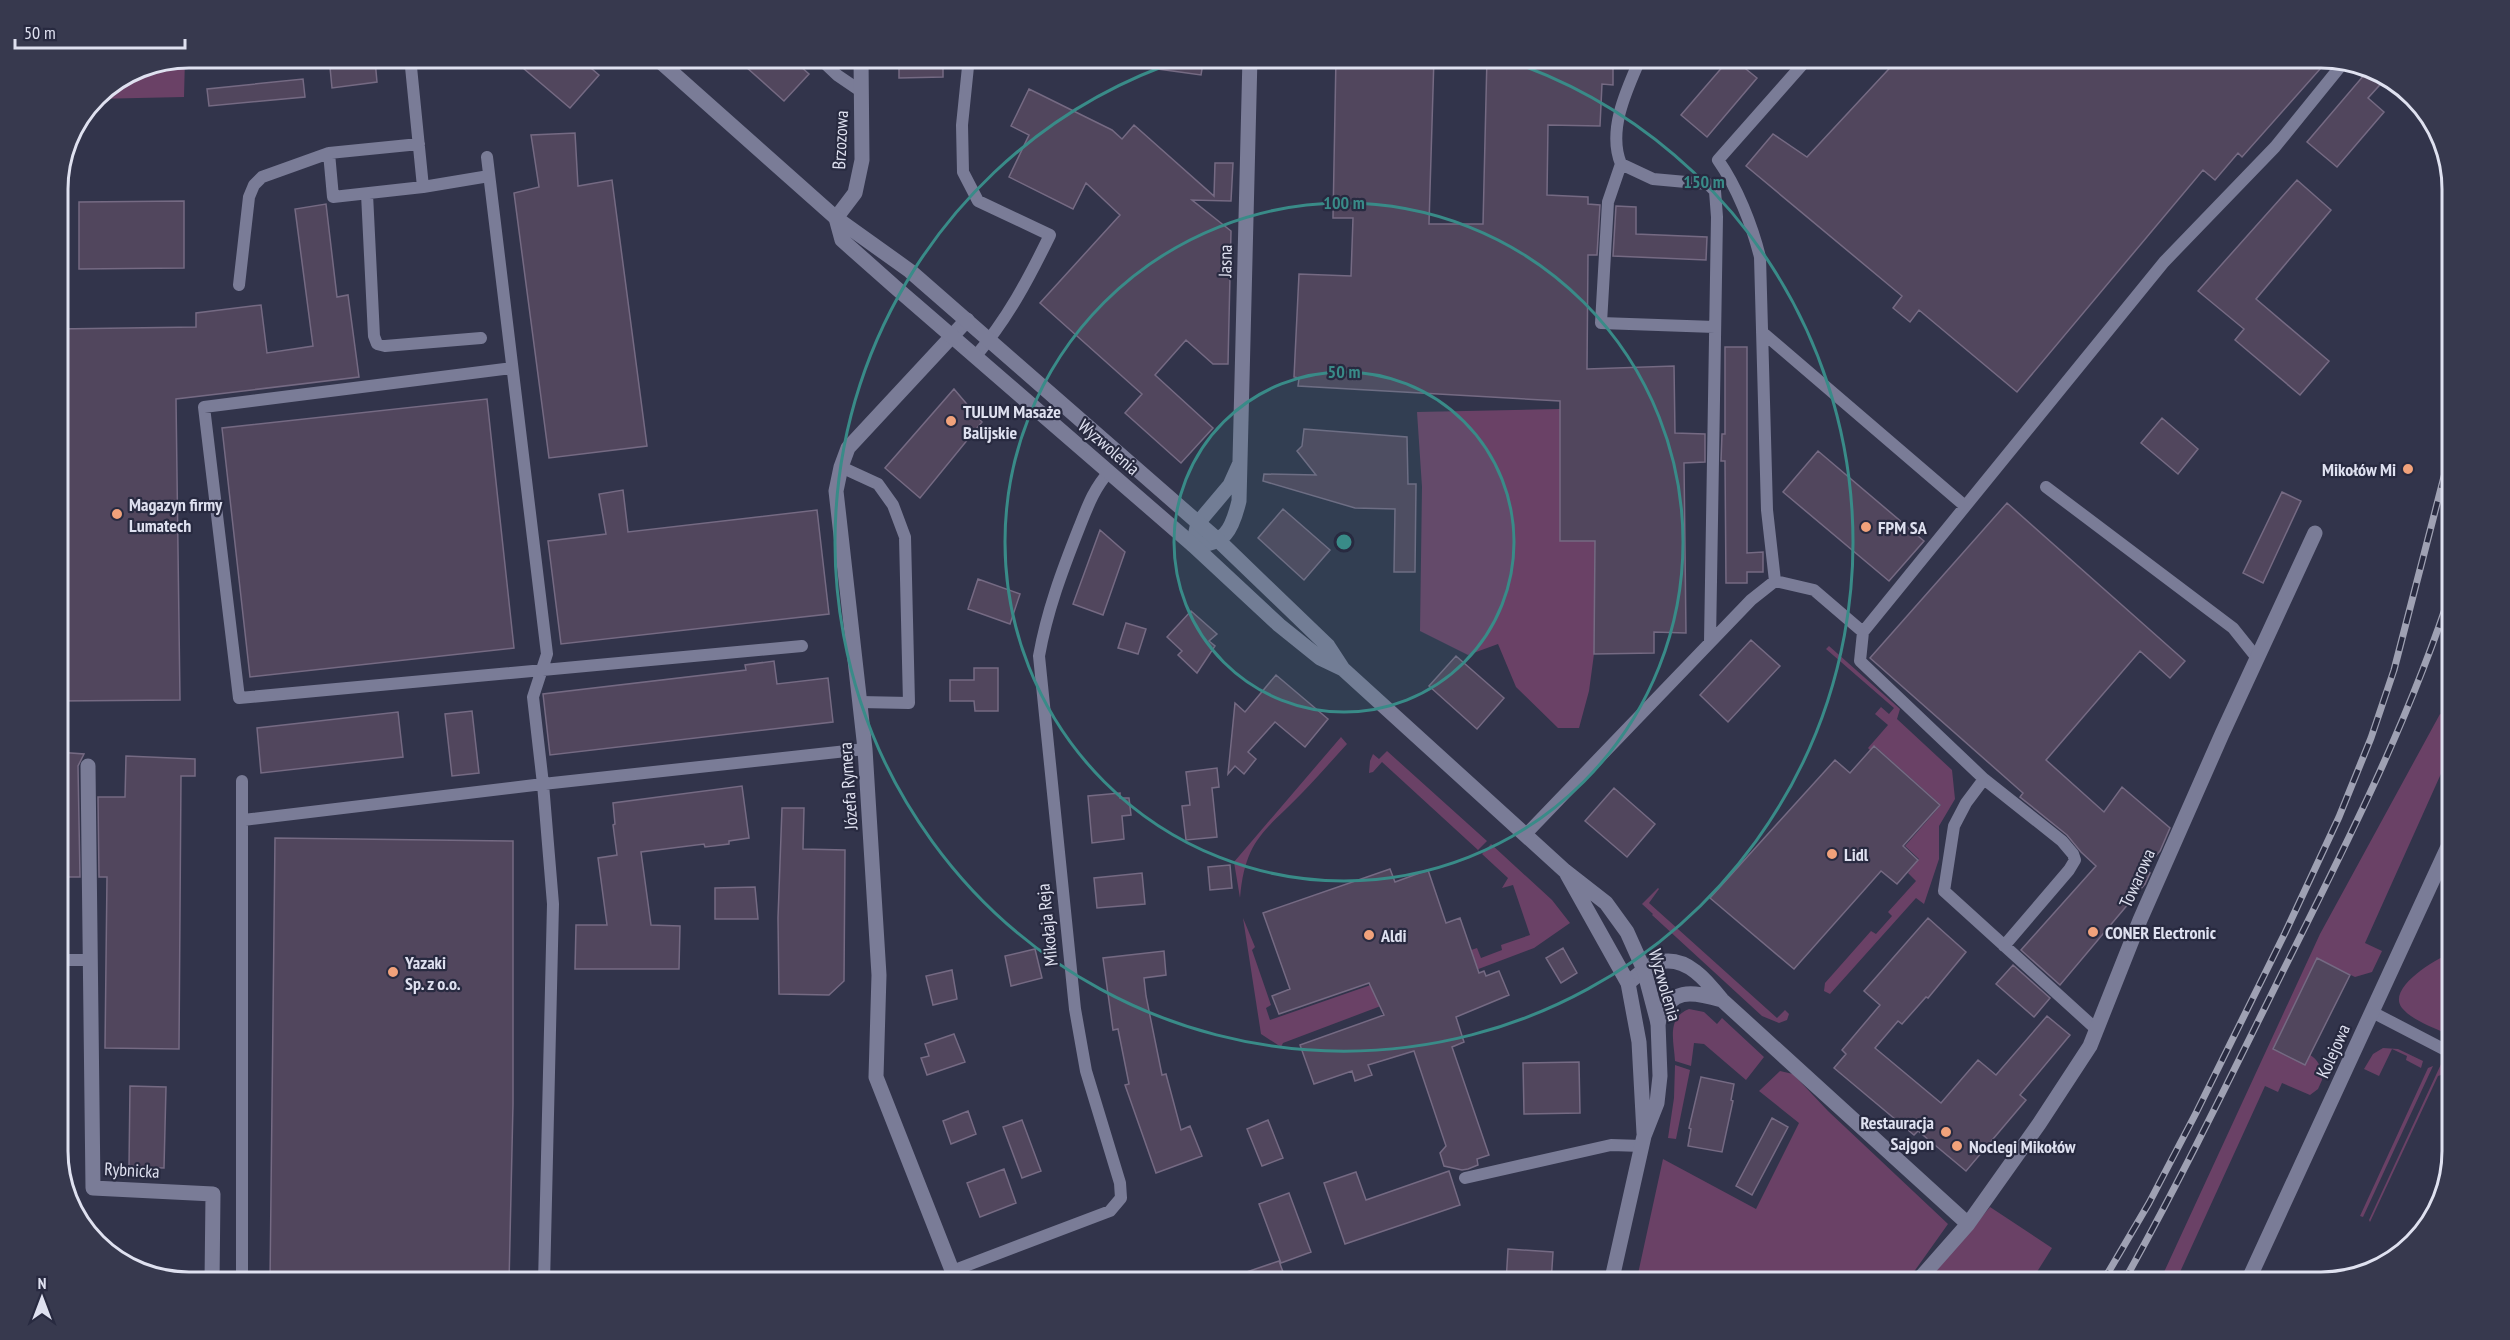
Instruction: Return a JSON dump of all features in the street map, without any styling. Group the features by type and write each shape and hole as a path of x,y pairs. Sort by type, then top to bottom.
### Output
{"street":[{"name":"Wyzwolenia","path":"667,68 836,218 910,271 1219,541 1328,646 1343,669 1565,870 1606,903 1627,932 1644,970 1658,1023 1660,1076 1657,1103 1643,1141 1613,1272"},
{"name":"Brzozowa","path":"836,218 855,193 862,160 861,68"},
{"name":"Jasna","path":"1219,541 1230,529 1239,501 1250,68"},
{"name":"Wyzwolenia","path":"836,218 842,240 1193,545 1279,625 1320,658 1343,669"},
{"name":"Józefa Rymera","path":"952,1272 876,1077 879,975 866,749 836,490 848,448 967,320"},
{"name":"Jasna","path":"1193,545 1198,523 1230,485 1239,465"},
{"name":"Towarowa","path":"1926,1272 1968,1224 2090,1046 2139,920 2315,533"},
{"path":"1193,545 1206,545 1219,541"},
{"name":"Rybnicka","path":"88,766 93,1188 213,1194 212,1272"},
{"name":"Kolejowa","path":"2252,1272 2442,860"},
{"name":"Wyzwolenia","path":"1565,870 1628,983 1639,1042 1643,1141"},
{"path":"1628,983 1659,962 1685,964 1709,983 1722,1000 1968,1224"},
{"path":"1658,1023 1667,1002 1675,997 1684,994 1700,994 1722,1000"}],"lane":[{"path":"411,68 423,187"},
{"path":"830,68 862,92"},
{"path":"968,68 962,125 963,172 978,201 1050,235 1022,293 990,340 975,357"},
{"path":"1636,68 1624,97 1615,149 1621,164 1608,202 1600,323 1715,327"},
{"path":"1775,581 1767,510 1760,257 1737,192 1718,160 1799,68"},
{"path":"2004,946 2069,870 2074,860 2073,854 2062,842 1984,779 1860,662 1863,632 2164,262 2275,147 2338,69"},
{"path":"239,285 249,196 254,185 262,177 329,153 419,144"},
{"path":"329,153 333,197 423,187 489,176"},
{"path":"487,157 547,654 533,697 553,904 544,1272"},
{"path":"1621,164 1653,179 1708,184 1715,191 1717,217 1710,642"},
{"path":"367,194 374,336 377,344 385,346 481,338"},
{"path":"1762,332 1965,506"},
{"path":"512,368 204,407 239,698 802,646"},
{"path":"841,467 878,484 893,505 905,537 909,703 860,702"},
{"name":"Mikołaja Reja","path":"966,1272 1110,1211 1121,1198 1120,1183 1086,1071 1075,1009 1039,656 1047,616 1059,576 1097,485 1109,472"},
{"path":"2046,488 2233,628 2257,658"},
{"path":"1526,834 1751,600 1775,581"},
{"path":"1775,581 1814,590 1863,632"},
{"path":"243,820 866,749"},
{"path":"1984,779 1966,803 1954,826 1944,891 2096,1029"},
{"path":"242,781 242,1272"},
{"path":"68,960 91,960"},
{"path":"2372,1012 2442,1048"},
{"path":"1465,1178 1611,1145 1643,1141"}],"shaded area":[{"path":"185,68 184,97 107,99 121,88 149,74"},
{"path":"1560,409 1560,541 1595,541 1594,654 1589,691 1579,728 1558,728 1516,687 1498,644 1468,655 1420,631 1422,487 1417,412"},
{"path":"1829,646 1900,709 1897,719 1952,770 1955,799 1939,826 1939,859 1924,904 1916,898 1830,994 1824,991 1825,983 1871,931 1876,934 1892,916 1888,912 1916,881 1908,873 1919,859 1905,846 1941,805 1875,746 1870,750 1868,748 1888,725 1875,714 1881,707 1889,714 1894,708 1826,649"},
{"path":"2440,714 2442,715 2442,772 2365,943 2382,951 2372,972 2355,977 2317,959 2273,1048 2305,1065 2310,1055 2313,1057 2322,1072 2322,1080 2318,1089 2310,1095 2282,1083 2278,1092 2265,1086 2180,1272 2164,1272 2320,934"},
{"path":"1341,737 1347,744 1259,838 1246,863 1240,898 1234,862"},
{"path":"1387,751 1487,841 1478,850 1382,762 1373,772 1369,773 1373,754 1379,759"},
{"path":"1491,844 1552,900 1570,923 1534,948 1283,1043 1281,1047 1261,1034 1243,918 1255,947 1252,950 1271,1005 1266,1008 1270,1020 1477,948 1481,958 1502,950 1501,945 1530,935 1513,885 1502,888 1508,878 1482,854"},
{"path":"1658,888 1649,903 1777,1018 1785,1010 1789,1014 1787,1020 1779,1023 1762,1016 1652,915 1642,904"},
{"path":"2442,957 2442,1032 2412,1017 2402,1008 2399,1000 2407,983"},
{"path":"1689,1009 1704,1012 1717,1024 1722,1018 1764,1057 1746,1080 1704,1044 1694,1043 1691,1066 1675,1061 1674,1024 1682,1013"},
{"path":"2383,1048 2398,1049 2423,1061 2421,1068 2406,1060 2407,1056 2392,1049 2379,1076 2364,1069 2373,1054"},
{"path":"2442,1062 2442,1075 2438,1076 2370,1222"},
{"path":"1675,1065 1690,1070 1676,1139 1668,1138 1674,1098"},
{"path":"2433,1066 2363,1217 2360,1216 2428,1068"},
{"path":"1780,1071 1793,1074 1828,1111 1948,1224 1914,1272 1638,1272 1663,1159 1756,1209 1799,1123 1759,1091"},
{"path":"1990,1207 2052,1248 2037,1272 1935,1272"}],"building":[{"path":"330,68 376,68 377,82 332,88"},
{"path":"523,68 591,68 599,75 570,108"},
{"path":"747,68 802,68 809,74 784,101"},
{"path":"899,68 943,68 943,77 899,78"},
{"path":"1151,68 1202,68 1201,75"},
{"path":"1336,68 1434,68 1429,224 1483,224 1487,68 1613,68 1613,85 1602,84 1600,126 1548,125 1547,195 1588,197 1588,204 1600,205 1597,255 1588,255 1587,369 1674,366 1675,433 1705,434 1705,462 1684,463 1686,633 1654,632 1654,653 1594,654 1595,541 1560,541 1560,401 1298,386 1299,378 1294,377 1299,274 1351,276 1353,218 1333,218"},
{"path":"1722,68 1745,68 1757,78 1707,137 1681,115"},
{"path":"1890,68 2321,68 2242,157 2238,153 2215,180 2203,170 2017,392 1919,310 1910,322 1893,308 1902,296 1746,166 1773,134 1807,157"},
{"path":"2364,75 2381,83 2368,98 2384,112 2337,167 2307,142"},
{"path":"303,79 305,97 209,106 207,89"},
{"path":"1029,89 1112,130 1122,139 1134,125 1214,196 1215,163 1233,163 1231,201 1192,200 1231,231 1228,364 1213,364 1186,340 1155,375 1213,428 1181,463 1125,413 1142,394 1040,303 1120,215 1086,183 1073,209 1009,177 1029,135 1011,126"},
{"path":"575,133 578,186 612,180 647,446 549,458 514,193 539,187 531,135"},
{"path":"2297,180 2331,210 2256,299 2329,361 2300,395 2235,340 2244,329 2198,291"},
{"path":"184,201 184,268 79,269 79,202"},
{"name":"Magazyn firmy Lumatech","path":"326,204 337,297 348,295 359,377 176,399 180,700 68,701 68,329 196,327 196,313 261,305 267,353 313,346 295,209"},
{"path":"1616,206 1636,207 1636,234 1707,237 1706,260 1613,256"},
{"path":"1725,347 1747,347 1747,553 1763,552 1763,572 1747,572 1747,583 1726,583 1725,461 1721,461 1722,434 1725,434"},
{"path":"954,389 982,422 920,498 885,468"},
{"path":"487,399 514,648 250,677 222,428"},
{"path":"2162,418 2198,449 2178,474 2141,443"},
{"path":"1304,429 1407,437 1408,484 1416,484 1415,572 1394,572 1395,509 1355,508 1263,481 1264,474 1316,475 1297,451 1302,446"},
{"name":"FPM SA","path":"1818,451 1924,541 1889,581 1783,492"},
{"path":"623,490 628,532 817,510 829,614 561,644 548,541 606,534 599,494"},
{"path":"2282,492 2301,501 2263,583 2243,573"},
{"path":"2007,503 2185,661 2170,678 2140,651 2046,760 2104,812 2122,787 2170,828 2160,851 2145,868 2150,873 2145,884 2060,985 2021,950 2096,866 2067,835 2020,797 2023,793 1870,658"},
{"path":"1283,509 1330,550 1304,580 1258,538"},
{"path":"1100,530 1125,552 1103,615 1073,604"},
{"path":"978,579 1020,594 1010,624 968,609"},
{"path":"1191,611 1217,634 1209,641 1215,646 1197,673 1178,655 1182,651 1167,637"},
{"path":"1126,623 1146,629 1138,654 1118,648"},
{"path":"1751,640 1780,666 1728,722 1700,695"},
{"path":"1456,656 1504,698 1477,729 1429,686"},
{"path":"774,661 777,684 828,678 833,722 550,755 543,694 746,670 745,665"},
{"path":"974,668 998,668 998,711 975,711 974,701 950,701 950,680 974,680"},
{"path":"1276,675 1328,719 1305,747 1275,722 1248,752 1256,759 1244,774 1235,766 1228,774 1235,703 1245,712"},
{"path":"472,711 479,773 452,776 445,714"},
{"path":"398,712 403,757 261,773 257,728"},
{"name":"Lidl","path":"1874,746 1940,805 1903,846 1918,860 1897,884 1881,871 1794,969 1710,898 1835,760 1850,773"},
{"path":"68,753 84,754 78,766 80,877 68,877"},
{"path":"126,756 195,759 195,776 181,776 179,1049 105,1048 107,877 99,877 98,797 125,797"},
{"path":"1217,768 1219,787 1212,788 1217,837 1186,840 1182,806 1190,805 1186,772"},
{"path":"742,786 749,838 729,841 729,844 705,847 704,844 641,852 651,925 680,926 679,969 575,969 576,925 607,925 598,858 617,855 613,803"},
{"path":"1614,788 1655,824 1627,857 1585,821"},
{"path":"1120,793 1120,798 1129,798 1131,815 1122,816 1124,839 1092,843 1088,796"},
{"path":"782,808 804,808 803,849 845,850 844,981 829,995 779,994 778,918"},
{"name":"Yazaki Sp. z o.o.","path":"275,838 513,841 513,1104 509,1272 270,1272"},
{"path":"1230,865 1232,888 1210,890 1208,867"},
{"path":"1390,869 1395,882 1428,870 1446,923 1460,918 1479,973 1484,971 1486,976 1499,971 1509,995 1456,1017 1464,1042 1452,1047 1489,1155 1477,1159 1478,1165 1468,1169 1444,1166 1440,1153 1446,1146 1414,1051 1368,1065 1372,1075 1355,1081 1352,1071 1314,1084 1300,1045 1384,1015 1369,983 1279,1014 1272,996 1290,989 1263,913"},
{"path":"1142,873 1145,904 1097,908 1094,878"},
{"path":"755,887 758,919 715,919 715,888"},
{"path":"1928,918 1966,952 1928,998 1926,997 1902,1024 1898,1021 1875,1048 1941,1103 1978,1060 1996,1075 2047,1016 2070,1035 2020,1095 2026,1100 1966,1171 1918,1131 1914,1135 1834,1068 1846,1054 1842,1050 1880,1005 1864,991"},
{"path":"1563,948 1577,973 1561,983 1546,958"},
{"path":"1035,949 1042,978 1011,986 1005,956"},
{"path":"1164,951 1166,975 1144,978 1146,996 1162,1075 1166,1074 1181,1130 1190,1126 1202,1156 1156,1173 1125,1085 1129,1084 1118,1029 1113,1030 1103,958"},
{"path":"2317,958 2350,975 2305,1065 2273,1049"},
{"path":"2013,965 2050,998 2034,1017 1996,984"},
{"path":"952,970 957,999 933,1005 926,976"},
{"path":"954,1034 965,1062 927,1075 921,1058 929,1056 925,1044"},
{"path":"1579,1062 1580,1113 1524,1114 1523,1063"},
{"path":"1701,1077 1734,1084 1731,1100 1733,1101 1722,1152 1688,1146 1691,1129 1689,1128"},
{"path":"130,1086 166,1087 164,1168 129,1167"},
{"path":"968,1111 976,1134 951,1144 943,1121"},
{"path":"1772,1118 1788,1127 1752,1195 1736,1186"},
{"path":"1022,1120 1041,1171 1022,1178 1003,1127"},
{"path":"1268,1120 1283,1158 1262,1166 1247,1129"},
{"path":"1004,1169 1016,1203 980,1217 967,1183"},
{"path":"1449,1171 1460,1205 1345,1244 1324,1183 1356,1172 1366,1200"},
{"path":"1289,1193 1311,1252 1281,1263 1259,1204"},
{"path":"1508,1249 1553,1252 1552,1272 1507,1272"},
{"path":"1279,1261 1283,1272 1247,1272"}],"railway":[{"path":"2108,1272 2149,1203 2196,1113 2285,933 2339,817 2371,738 2394,670 2442,485"},
{"path":"2129,1272 2205,1128 2376,781 2442,617"}],"place":[{"name":"TULUM Masaże Balijskie","path":"951,421"},
{"name":"Mikołów Mi","path":"2408,469"},
{"name":"Magazyn firmy Lumatech","path":"117,514"},
{"name":"FPM SA","path":"1866,527"},
{"name":"Lidl","path":"1832,854"},
{"name":"CONER Electronic","path":"2093,932"},
{"name":"Aldi","path":"1369,935"},
{"name":"Yazaki Sp. z o.o.","path":"393,972"},
{"name":"Restauracja Sajgon","path":"1946,1132"},
{"name":"Noclegi Mikołów","path":"1957,1146"}]}
